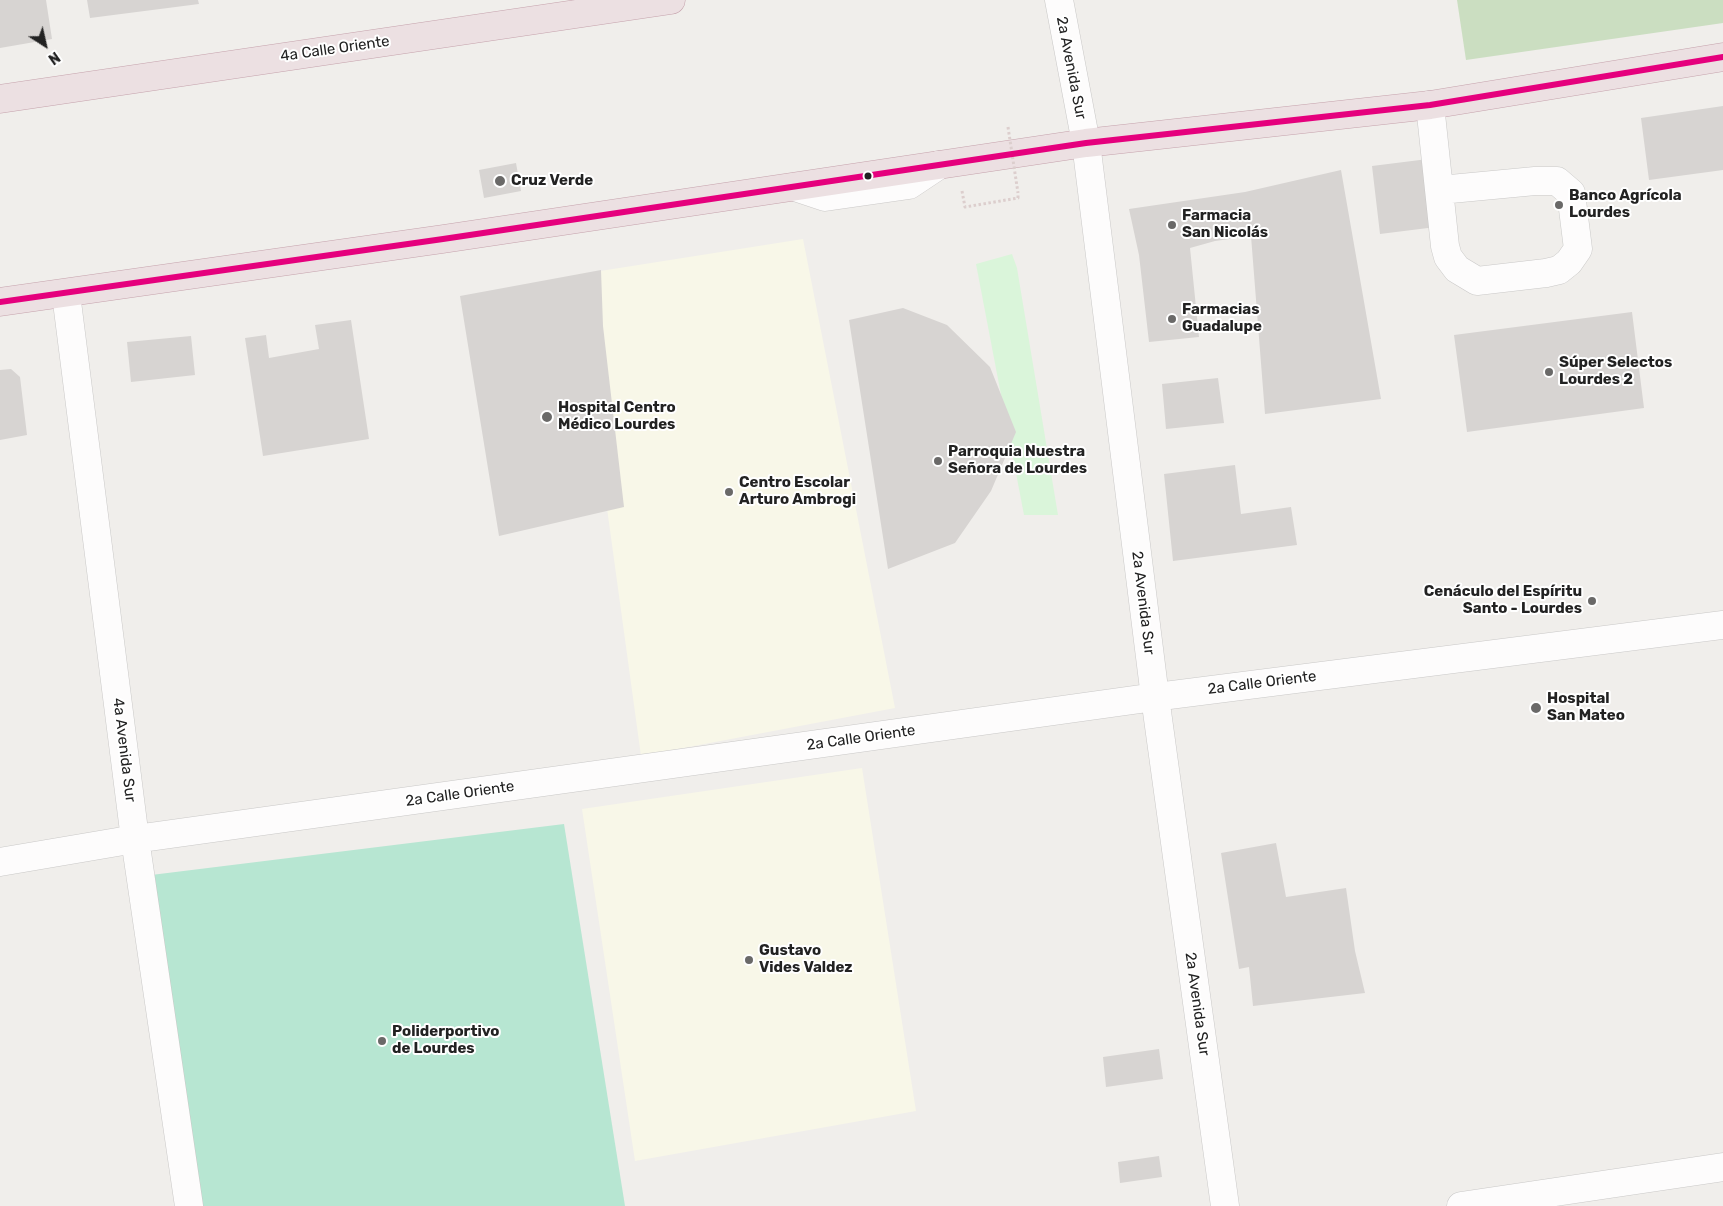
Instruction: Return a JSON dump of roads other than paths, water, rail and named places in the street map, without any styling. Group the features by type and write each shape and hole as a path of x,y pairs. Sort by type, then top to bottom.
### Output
{"highway":[{"name":"4a Calle Oriente","path":"0,99 671,0"},
{"path":"0,302 66,294 1086,143 1430,105 1723,57"}],"street":[{"name":"2a Avenida Sur","path":"1059,0 1086,143 1155,697 1225,1206"},
{"path":"1430,105 1440,190 1444,246 1448,257 1457,269 1477,281 1546,273 1559,270 1569,262 1578,249 1570,193 1557,181 1535,181 1440,190"},
{"name":"4a Avenida Sur","path":"66,294 136,839 189,1206"},
{"name":"2a Calle Oriente","path":"0,862 136,839 1155,697 1723,625"},
{"path":"1461,1206 1723,1167"}],"place":[{"name":"Cruz Verde","path":"500,181"},
{"name":"Banco Agrícola Lourdes","path":"1559,205"},
{"name":"Farmacia San Nicolás","path":"1172,225"},
{"name":"Farmacias Guadalupe","path":"1172,319"},
{"name":"Súper Selectos Lourdes 2","path":"1549,372"},
{"name":"Hospital Centro Médico Lourdes","path":"547,417"},
{"name":"Parroquia Nuestra Señora de Lourdes","path":"938,461"},
{"name":"Centro Escolar Arturo Ambrogi","path":"729,492"},
{"name":"Cenáculo del Espíritu Santo - Lourdes","path":"1592,601"},
{"name":"Hospital San Mateo","path":"1536,708"},
{"name":"Gustavo Vides Valdez","path":"749,960"},
{"name":"Poliderportivo de Lourdes","path":"382,1041"}]}
